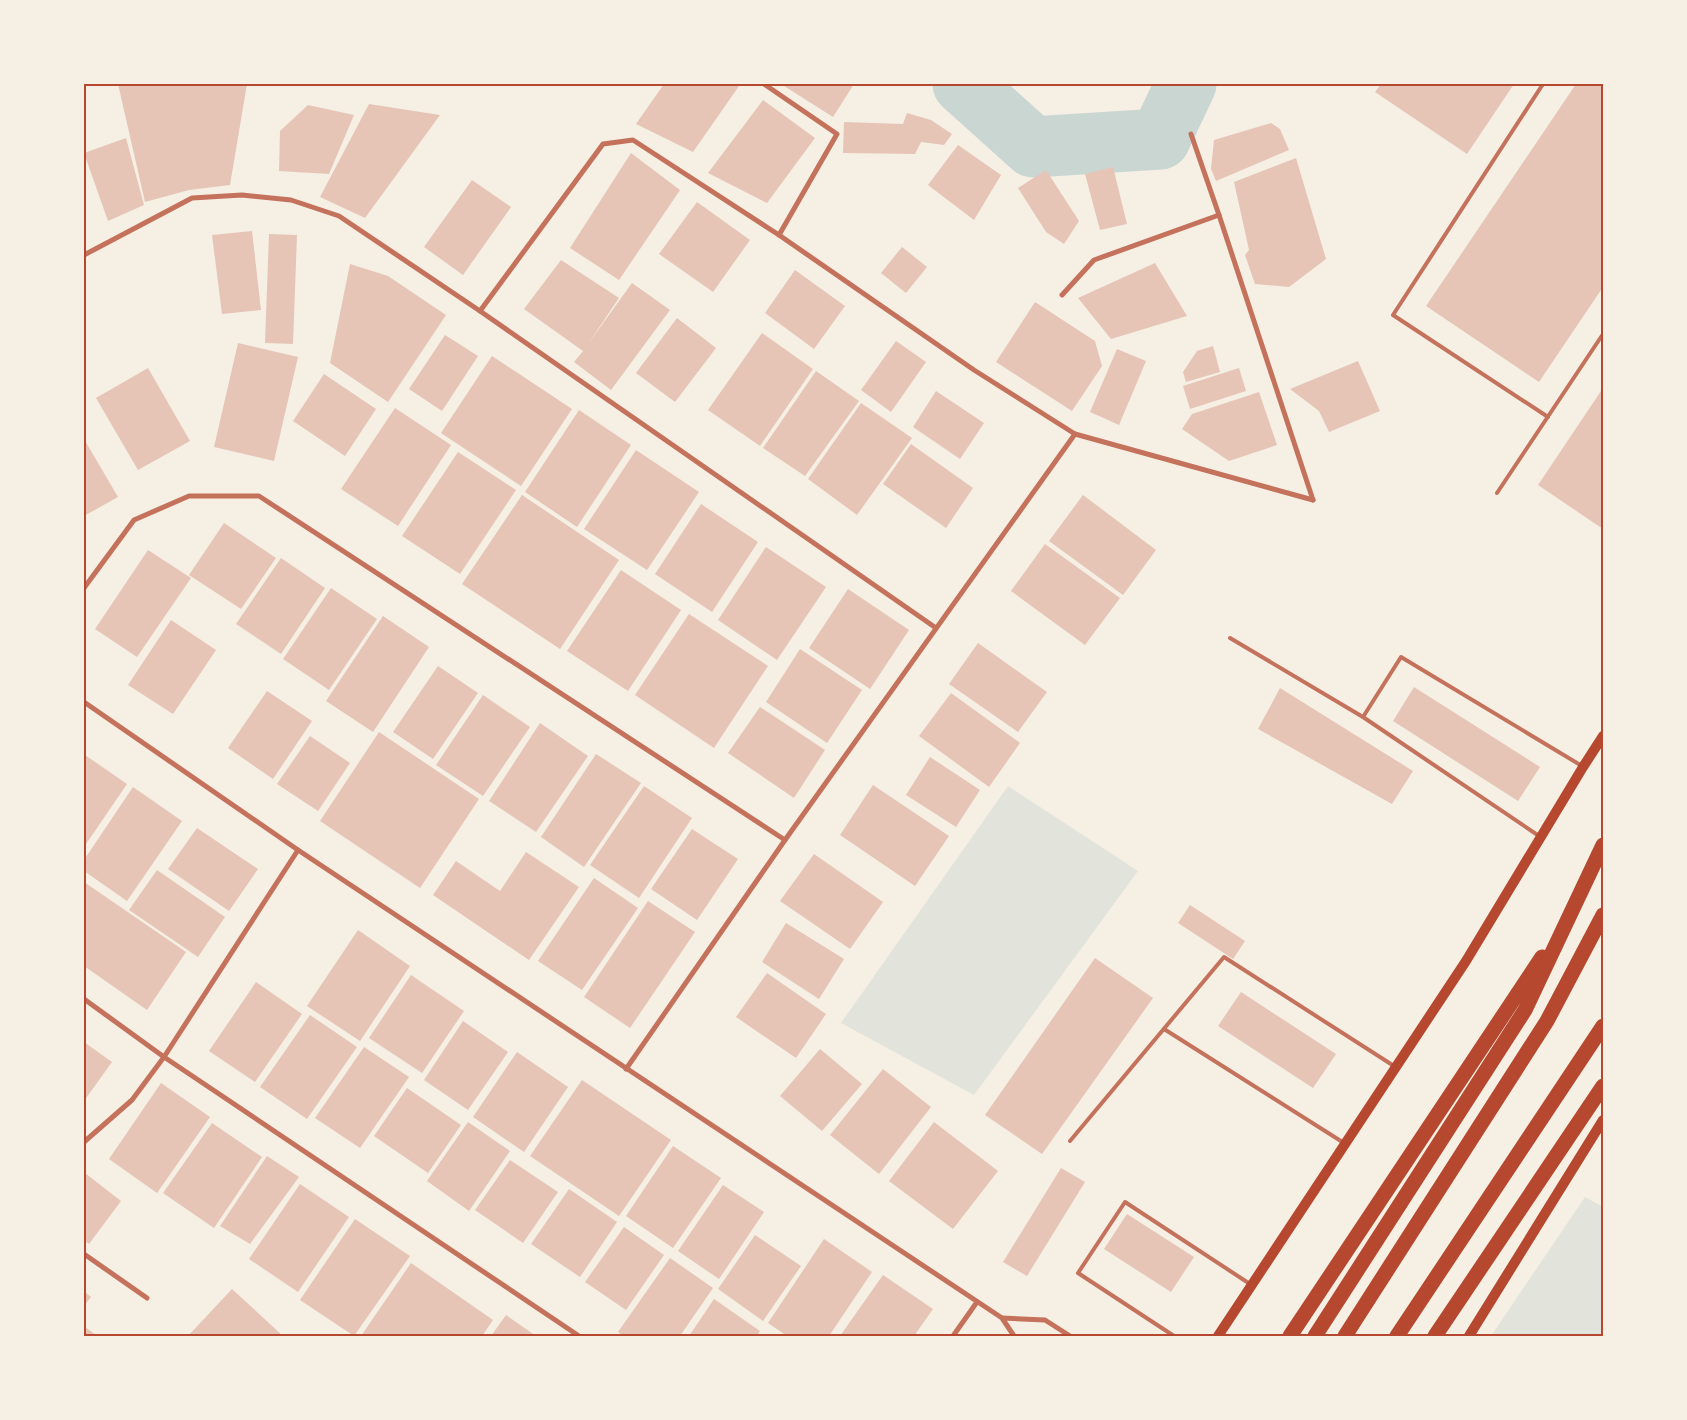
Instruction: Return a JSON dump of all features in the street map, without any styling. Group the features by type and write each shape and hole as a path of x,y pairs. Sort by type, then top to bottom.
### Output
{"highway":[{"path":"1315,1336 1525,1010 1603,845"},
{"path":"1290,1336 1603,864"},
{"path":"1345,1336 1547,1021 1603,915"},
{"path":"1397,1336 1603,1026"},
{"path":"1435,1336 1603,1086"}],"main road":[{"path":"1218,1336 1466,961 1603,736"},
{"path":"1469,1336 1603,1120"}],"street":[{"path":"764,84 837,134 779,235"},
{"path":"480,311 603,144 633,140 779,235 974,370 1075,434 1312,500 1191,134"},
{"path":"84,255 192,198 242,195 291,200 338,216 480,311 936,628"},
{"path":"1062,296 1094,260 1219,215"},
{"path":"626,1069 785,840 1075,434"},
{"path":"84,588 134,520 189,496 259,496 785,840"},
{"path":"84,702 298,850 1002,1318 1014,1336"},
{"path":"84,1142 132,1100 164,1057 298,850"},
{"path":"84,999 164,1057 579,1336"},
{"path":"84,1254 147,1298"},
{"path":"953,1336 977,1302"},
{"path":"1002,1318 1045,1320 1070,1336"}],"lane":[{"path":"1543,84 1393,315 1548,417"},
{"path":"1497,493 1603,334"},
{"path":"1230,638 1362,717 1541,837"},
{"path":"1362,717 1402,657 1583,767"},
{"path":"1070,1141 1224,957 1396,1067"},
{"path":"1164,1029 1345,1144"},
{"path":"1174,1336 1078,1273 1124,1202 1252,1286"}],"shaded area":[{"path":"1008,786 1138,871 974,1095 841,1023"},
{"path":"1585,1197 1603,1207 1603,1336 1491,1336"}],"building":[{"path":"118,84 247,84 230,185 189,190 145,202"},
{"path":"664,84 735,84 739,86 693,152 636,124"},
{"path":"781,84 854,84 833,117"},
{"path":"1381,84 1514,84 1467,154 1375,92"},
{"path":"1576,84 1603,84 1603,287 1539,382 1426,306"},
{"path":"763,100 815,138 767,203 708,173"},
{"path":"369,104 440,115 365,218 320,197"},
{"path":"308,105 354,115 329,174 279,171 280,131"},
{"path":"907,113 931,120 952,134 944,145 921,142 915,154 843,153 844,122 903,124"},
{"path":"1271,123 1280,129 1289,150 1216,181 1211,169 1214,140"},
{"path":"126,138 144,205 108,221 84,153"},
{"path":"958,145 1001,175 974,220 928,185"},
{"path":"631,153 680,190 619,280 570,248"},
{"path":"1296,158 1326,259 1289,287 1255,284 1245,255 1249,250 1234,182"},
{"path":"1113,167 1127,224 1100,230 1085,174"},
{"path":"1046,170 1079,221 1064,244 1046,232 1018,188"},
{"path":"472,180 511,207 463,275 424,247"},
{"path":"697,202 750,240 713,292 659,254"},
{"path":"252,231 261,310 222,314 212,235"},
{"path":"269,234 297,235 293,344 265,343"},
{"path":"902,247 927,267 906,293 881,273"},
{"path":"561,260 619,298 588,344 632,283 670,310 611,390 574,362 583,351 524,309"},
{"path":"1155,263 1187,316 1111,339 1078,298"},
{"path":"350,264 388,276 446,315 388,402 330,363"},
{"path":"795,270 845,306 814,349 765,313"},
{"path":"1035,302 1095,341 1102,366 1072,411 996,362"},
{"path":"677,318 716,348 675,402 636,373"},
{"path":"762,333 813,369 760,446 708,410"},
{"path":"445,335 478,356 442,411 409,389"},
{"path":"896,341 926,362 891,412 861,390"},
{"path":"238,343 298,357 274,461 214,447"},
{"path":"1213,346 1220,372 1186,382 1183,372 1197,351"},
{"path":"1117,349 1146,361 1119,425 1090,412"},
{"path":"492,356 572,409 521,486 441,433"},
{"path":"1358,361 1380,411 1329,432 1319,411 1290,389"},
{"path":"148,368 190,441 138,470 96,398"},
{"path":"1239,368 1246,391 1190,409 1183,386"},
{"path":"816,371 859,401 805,476 763,448"},
{"path":"324,374 376,409 345,456 293,421"},
{"path":"1603,388 1603,529 1538,485"},
{"path":"936,391 984,423 960,459 913,427"},
{"path":"1259,392 1277,445 1229,461 1182,429 1192,414"},
{"path":"861,403 912,438 857,515 808,479"},
{"path":"395,408 451,445 398,526 341,489"},
{"path":"579,410 631,445 577,527 525,492"},
{"path":"84,439 118,497 84,516"},
{"path":"911,444 973,488 946,528 883,484"},
{"path":"636,450 699,492 647,570 584,529"},
{"path":"458,452 516,490 460,574 402,536"},
{"path":"522,495 619,560 560,649 462,584"},
{"path":"1083,495 1156,550 1123,595 1049,541"},
{"path":"701,504 758,542 712,612 655,574"},
{"path":"224,523 276,558 241,609 189,575"},
{"path":"1045,544 1120,598 1085,645 1011,591"},
{"path":"766,547 826,587 777,660 718,620"},
{"path":"148,550 191,578 137,657 95,629"},
{"path":"281,558 325,588 281,654 236,624"},
{"path":"621,570 681,610 628,691 567,651"},
{"path":"331,588 377,619 329,690 283,659"},
{"path":"848,589 909,630 870,689 809,648"},
{"path":"689,614 768,666 714,748 635,695"},
{"path":"383,616 429,647 373,732 326,701"},
{"path":"171,620 216,650 173,714 128,685"},
{"path":"978,643 1047,692 1018,732 949,684"},
{"path":"800,649 862,690 827,743 766,702"},
{"path":"438,666 478,693 433,759 393,732"},
{"path":"1414,687 1540,767 1518,801 1393,721"},
{"path":"1280,688 1413,771 1392,804 1258,729"},
{"path":"267,691 312,721 273,779 228,748"},
{"path":"951,693 1020,743 989,787 919,736"},
{"path":"483,695 530,727 483,796 436,765"},
{"path":"760,707 825,750 794,798 728,753"},
{"path":"540,723 588,756 536,832 489,801"},
{"path":"379,732 479,799 420,888 320,821"},
{"path":"310,736 350,763 318,811 277,784"},
{"path":"596,754 641,783 584,867 541,837"},
{"path":"85,755 127,784 84,847 84,757"},
{"path":"930,757 980,790 956,827 906,795"},
{"path":"873,785 949,836 915,886 840,835"},
{"path":"644,786 692,818 639,898 590,865"},
{"path":"133,787 182,821 127,901 84,871 84,860"},
{"path":"197,828 258,869 229,911 168,869"},
{"path":"692,829 738,859 697,920 651,889"},
{"path":"526,852 579,887 529,960 433,895 456,861 500,891"},
{"path":"814,854 883,902 850,949 780,901"},
{"path":"157,870 225,917 198,957 129,910"},
{"path":"594,878 638,908 582,990 538,961"},
{"path":"84,882 186,952 147,1010 84,966"},
{"path":"648,901 695,932 630,1028 584,997"},
{"path":"1190,905 1245,941 1233,959 1178,923"},
{"path":"786,923 844,959 819,999 762,962"},
{"path":"358,930 410,966 360,1041 307,1006"},
{"path":"1095,958 1153,998 1042,1154 985,1115"},
{"path":"767,973 826,1014 796,1058 736,1017"},
{"path":"411,975 464,1011 422,1073 369,1038"},
{"path":"256,982 302,1014 255,1082 209,1051"},
{"path":"1241,992 1336,1054 1313,1088 1218,1026"},
{"path":"310,1015 357,1047 307,1119 260,1087"},
{"path":"463,1021 508,1052 468,1110 424,1080"},
{"path":"84,1042 112,1062 84,1101"},
{"path":"364,1047 409,1077 360,1148 315,1118"},
{"path":"820,1049 862,1084 822,1131 780,1096"},
{"path":"517,1052 568,1087 524,1152 473,1117"},
{"path":"883,1069 931,1107 879,1174 830,1135"},
{"path":"582,1080 671,1140 619,1216 530,1156"},
{"path":"161,1083 210,1117 157,1193 109,1159"},
{"path":"407,1088 461,1125 428,1173 374,1136"},
{"path":"468,1122 510,1151 469,1211 427,1181"},
{"path":"934,1122 998,1171 953,1229 889,1181"},
{"path":"212,1123 262,1157 214,1228 163,1193"},
{"path":"673,1146 721,1178 673,1248 626,1216"},
{"path":"267,1156 299,1177 250,1244 220,1226"},
{"path":"510,1160 558,1192 523,1243 475,1210"},
{"path":"1061,1168 1085,1182 1027,1276 1003,1262"},
{"path":"85,1173 121,1201 89,1244 84,1240"},
{"path":"300,1184 349,1217 298,1292 249,1259"},
{"path":"723,1185 764,1212 719,1279 678,1251"},
{"path":"569,1189 617,1222 580,1277 531,1244"},
{"path":"1127,1214 1194,1257 1171,1292 1104,1249"},
{"path":"355,1219 410,1256 354,1336 300,1300"},
{"path":"624,1227 664,1255 626,1310 585,1282"},
{"path":"755,1235 801,1266 763,1321 718,1289"},
{"path":"824,1239 872,1272 829,1336 787,1336 768,1323"},
{"path":"670,1258 713,1288 680,1336 624,1336 618,1332"},
{"path":"411,1263 493,1320 482,1336 361,1336"},
{"path":"883,1275 933,1309 914,1336 840,1336"},
{"path":"232,1289 283,1336 188,1336"},
{"path":"84,1291 91,1297 84,1306"},
{"path":"714,1299 760,1331 757,1336 689,1336"},
{"path":"506,1315 536,1336 491,1336"},
{"path":"84,1326 97,1336 84,1336"}],"waterway":[{"path":"963,84 1033,147 1160,139 1186,84"}]}
